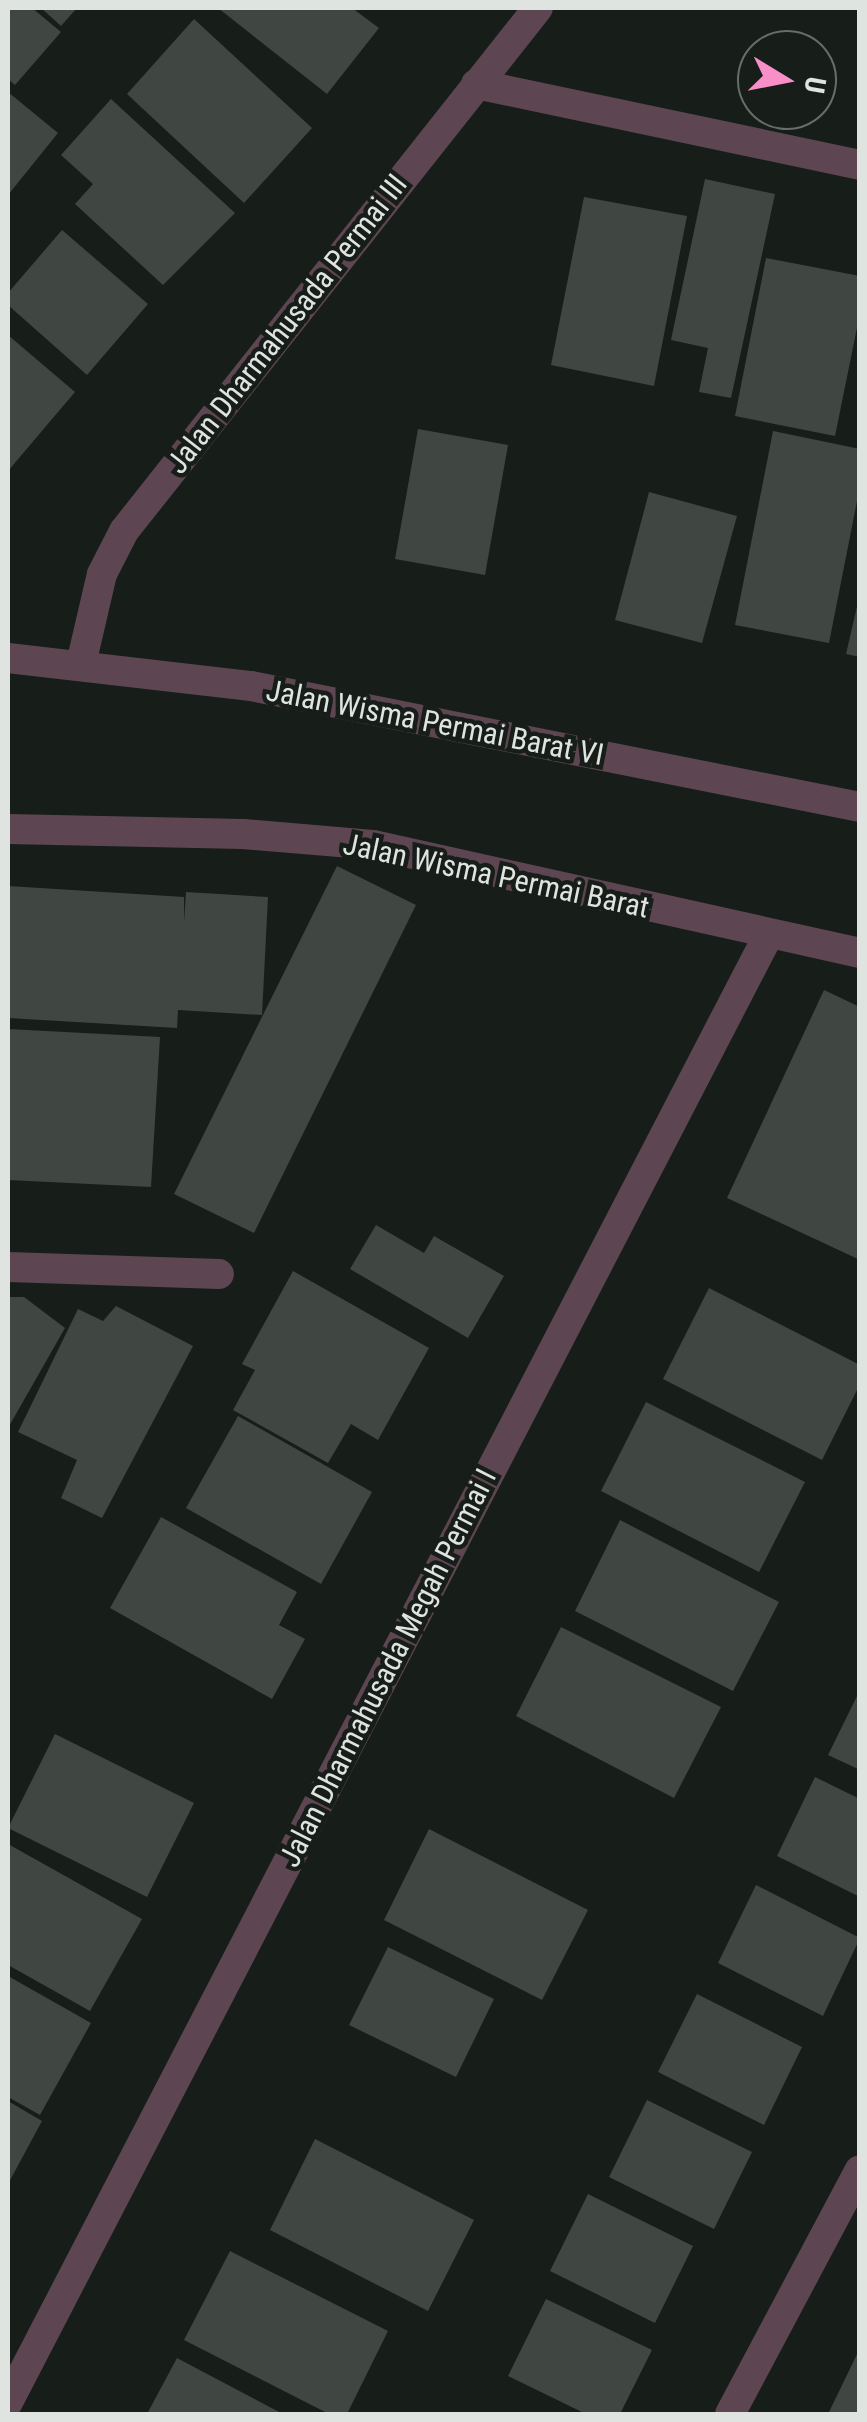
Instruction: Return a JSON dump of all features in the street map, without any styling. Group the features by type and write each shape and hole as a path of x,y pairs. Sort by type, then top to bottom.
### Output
{"street":[{"name":"Jalan Dharmahusada Permai III","path":"81,664 102,574 124,532 538,8"},
{"path":"476,84 860,166"},
{"name":"Jalan Wisma Permai Barat VI","path":"8,658 250,686 860,808"},
{"name":"Jalan Wisma Permai Barat","path":"8,829 244,834 373,845 860,954"},
{"name":"Jalan Dharmahusada Megah Permai I","path":"8,2402 769,934"},
{"path":"8,1267 219,1274"},
{"path":"730,2414 860,2170"}],"building":[{"path":"8,8 32,8 61,32 15,85 8,79"},
{"path":"41,8 77,8 61,26"},
{"path":"218,8 352,8 379,28 327,94"},
{"path":"194,19 312,128 244,203 127,94"},
{"path":"8,92 58,133 8,195"},
{"path":"111,99 235,213 163,285 75,204 93,184 61,155"},
{"path":"705,179 775,194 731,398 699,392 708,348 671,340"},
{"path":"584,197 687,216 654,386 551,365"},
{"path":"62,230 148,304 87,375 8,305 8,293"},
{"path":"766,258 860,276 860,313 835,436 735,416"},
{"path":"8,335 75,392 8,471"},
{"path":"418,429 508,445 485,575 395,559"},
{"path":"773,431 860,449 860,486 829,643 735,625"},
{"path":"649,492 737,516 702,643 615,620"},
{"path":"860,602 860,657 846,654"},
{"path":"337,866 416,905 254,1233 174,1194"},
{"path":"8,886 184,897 184,922 186,892 268,897 262,1015 178,1010 177,1028 8,1018"},
{"path":"824,990 860,1007 860,1260 727,1198"},
{"path":"8,1029 160,1037 151,1187 8,1180"},
{"path":"376,1225 424,1253 434,1236 504,1276 468,1338 350,1269"},
{"path":"293,1271 429,1348 378,1440 351,1424 328,1463 233,1410 255,1370 242,1364"},
{"path":"709,1288 860,1365 860,1384 822,1460 663,1379"},
{"path":"8,1297 24,1297 65,1328 8,1428"},
{"path":"116,1306 193,1346 102,1518 61,1498 77,1460 18,1432 78,1309 103,1321"},
{"path":"646,1402 805,1482 759,1572 601,1491"},
{"path":"238,1416 372,1492 321,1584 186,1508"},
{"path":"161,1517 297,1592 279,1625 305,1639 272,1699 110,1608"},
{"path":"620,1520 779,1602 733,1691 575,1611"},
{"path":"561,1627 721,1707 674,1798 516,1716"},
{"path":"860,1690 860,1770 828,1755"},
{"path":"55,1734 194,1803 147,1897 8,1828"},
{"path":"815,1777 860,1799 860,1897 777,1856"},
{"path":"429,1829 588,1910 542,2000 384,1920"},
{"path":"8,1844 142,1919 90,2011 8,1965"},
{"path":"756,1885 860,1938 823,2016 718,1963"},
{"path":"388,1947 494,1999 456,2077 349,2025"},
{"path":"8,1976 91,2023 40,2115 8,2097"},
{"path":"697,1994 802,2047 764,2125 658,2072"},
{"path":"647,2100 752,2152 714,2229 609,2177"},
{"path":"8,2101 42,2121 8,2184"},
{"path":"315,2139 474,2220 428,2311 270,2230"},
{"path":"588,2194 693,2246 655,2323 550,2271"},
{"path":"230,2251 388,2331 347,2414 329,2414 184,2340"},
{"path":"546,2299 652,2350 620,2414 586,2414 508,2376"},
{"path":"860,2348 860,2414 828,2414"},
{"path":"177,2358 283,2414 147,2414"}]}
